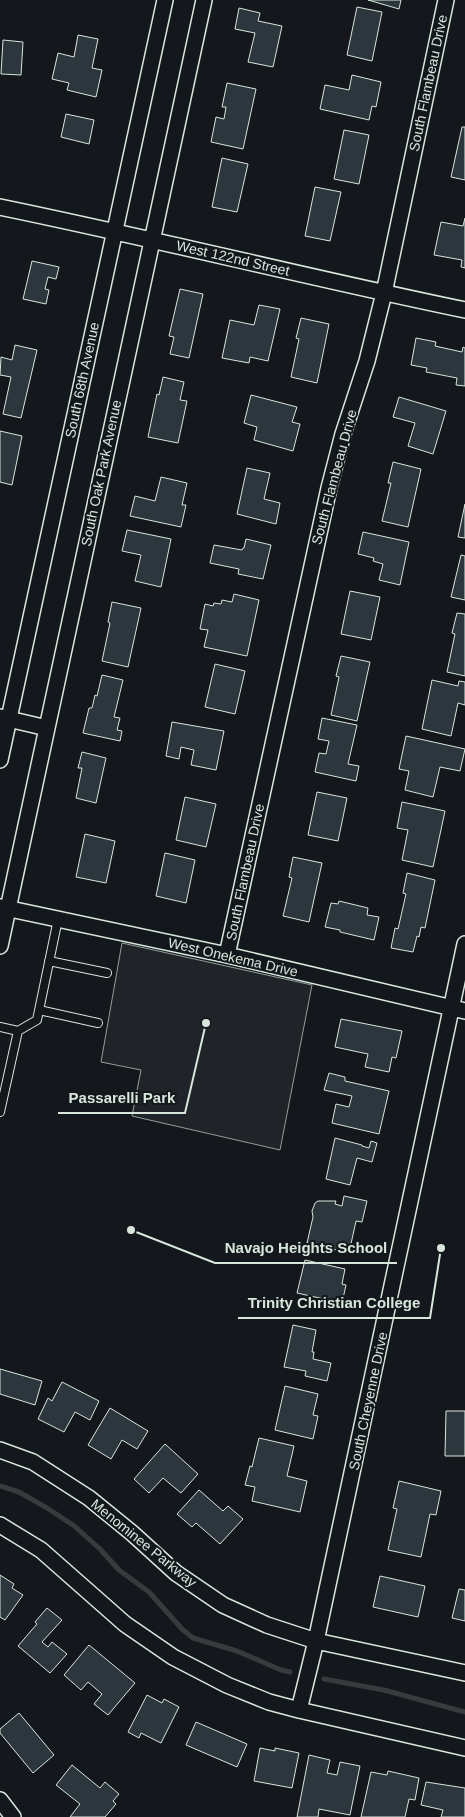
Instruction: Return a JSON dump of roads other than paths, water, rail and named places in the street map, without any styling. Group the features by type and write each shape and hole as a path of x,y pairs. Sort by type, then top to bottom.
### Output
{"street":[{"name":"South 68th Avenue","path":"0,760 4,718 115,230 165,0"},
{"name":"South Oak Park Avenue","path":"0,946 4,907 47,728 204,0"},
{"name":"South Flambeau Drive","path":"227,955 329,488 343,434 367,361 384,294 446,0"},
{"name":"West 122nd Street","path":"0,207 115,230 384,294 465,310"},
{"path":"4,718 47,728"},
{"name":"West Onekema Drive","path":"4,907 227,955 458,1009"},
{"name":"South Cheyenne Drive","path":"299,1710 458,1009 465,944"},
{"name":"Menominee Parkway","path":"0,1450 33,1462 89,1498 132,1533 176,1573 223,1605 266,1625 316,1641 465,1673"},
{"path":"0,1525 41,1550 125,1624 173,1657 226,1685 268,1702 465,1748"},
{"path":"0,1800 13,1817"}],"lane":[{"path":"0,1112 18,1032 36,1020 58,919"},
{"path":"49,960 107,973"},
{"path":"39,1010 98,1023"},
{"path":"0,1026 18,1032"}],"waterway":[{"path":"0,1486 19,1492 73,1525 100,1549 119,1570 149,1592 182,1629 193,1638 237,1651 290,1672"},
{"path":"324,1679 384,1690 465,1712"}],"place":[{"name":"Passarelli Park","path":"206,1023"},
{"name":"Navajo Heights School","path":"131,1230"},
{"name":"Trinity Christian College","path":"441,1248"}]}
